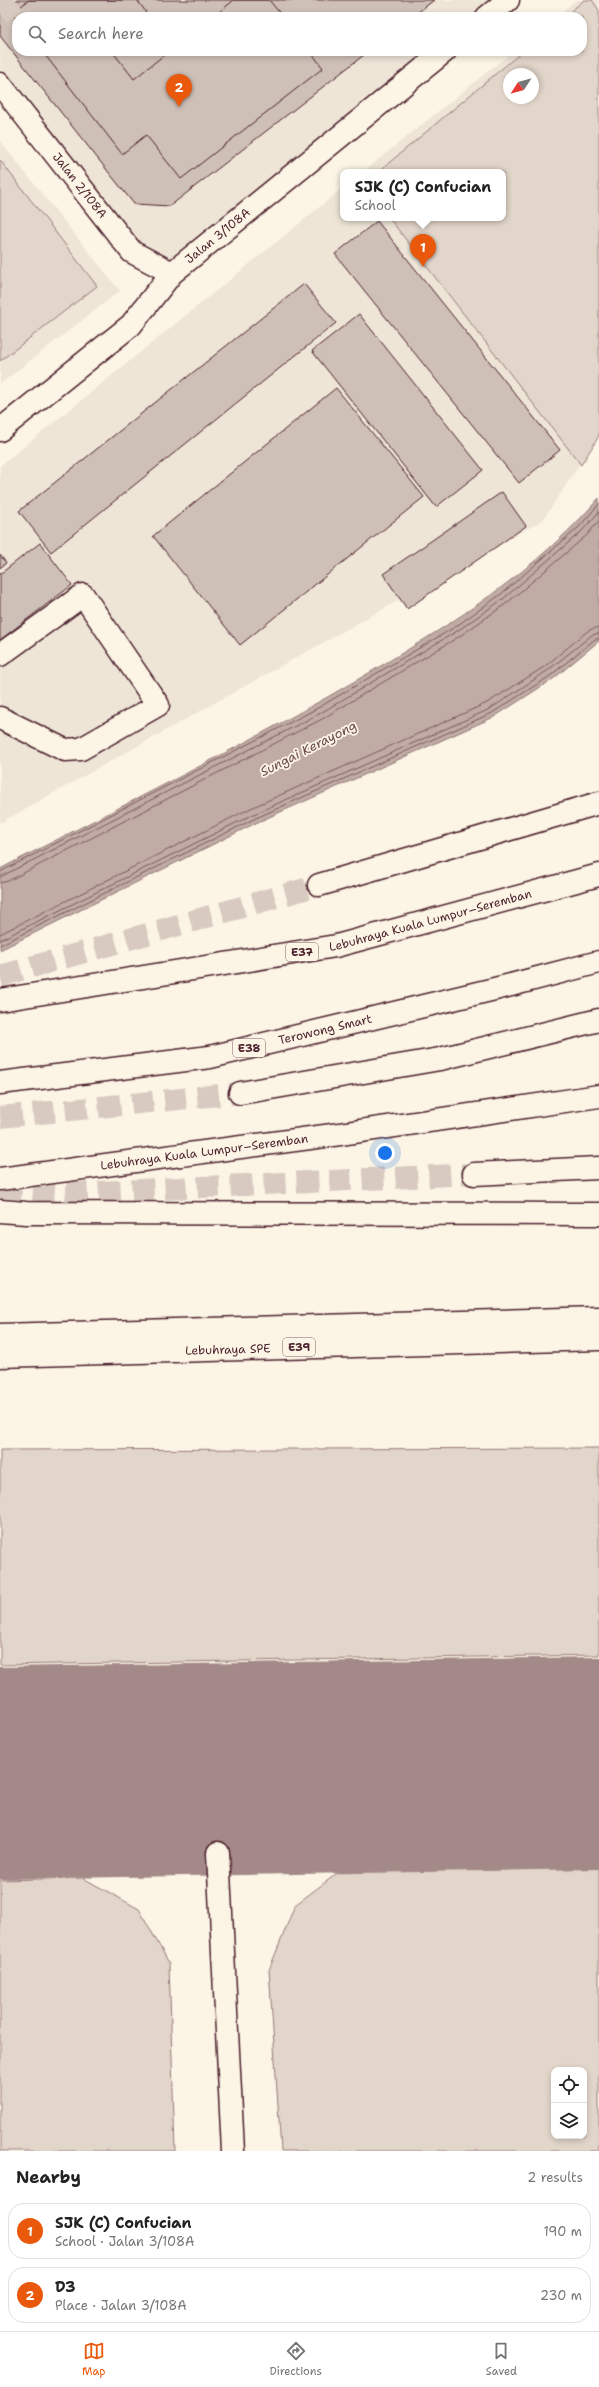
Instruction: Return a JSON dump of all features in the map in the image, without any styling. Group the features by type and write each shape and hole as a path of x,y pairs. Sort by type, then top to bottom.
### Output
{"main road":[{"path":"493,12 508,0"},
{"name":"Jalan 3/108A","path":"0,430 131,325 172,273 439,56"},
{"name":"Jalan 2/108A","path":"0,84 132,252 172,273"},
{"path":"0,655 83,594 158,705 81,749 65,750 0,718"},
{"path":"319,885 599,803"},
{"name":"Lebuhraya Kuala Lumpur–Seremban","path":"0,1000 336,946 599,875"},
{"name":"Terowong Smart","path":"0,1084 210,1057 504,987 599,962"},
{"path":"240,1093 440,1059 599,1020"},
{"name":"Lebuhraya Kuala Lumpur–Seremban","path":"0,1179 340,1134 599,1096"},
{"path":"474,1174 599,1168"},
{"path":"0,1211 26,1214 599,1214"},
{"name":"Lebuhraya SPE","path":"0,1335 599,1318"},
{"name":"Lebuhraya SPE","path":"0,1356 599,1339"},
{"path":"218,1853 233,2151"}],"shaded area":[{"path":"0,0 495,0 480,12 12,12 12,56 425,56 171,261 140,245 0,69"},
{"path":"576,0 599,0 599,435 543,520 0,823 0,466 340,190 340,221 506,221 506,169 367,169 507,56 587,56 587,12 561,12"},
{"path":"584,0 592,0 599,10 599,436 581,465 391,221 506,221 506,169 382,169 517,56 587,56 587,12 570,12"},
{"path":"0,141 120,291 0,384"},
{"path":"0,160 97,286 0,361"},
{"path":"599,1448 599,1655 0,1665 0,1450"},
{"path":"599,1861 599,2151 281,2151 269,1970 295,1905 347,1866"},
{"path":"83,1878 139,1909 169,1963 175,2151 0,2151 0,1880"}],"water":[{"name":"Sungai Kerayong","path":"599,498 599,641 553,679 494,717 258,822 0,950 0,869 282,722 405,652 465,613 522,572 549,549"}],"building":[{"path":"0,0 434,0 418,12 12,12 12,51 0,36"},
{"path":"29,0 137,0 146,12 13,12"},
{"path":"234,0 269,0 279,12 219,12"},
{"path":"16,56 363,56 170,206 134,204"},
{"path":"46,56 116,56 134,79 163,56 314,56 323,68 181,179 146,135 122,154"},
{"path":"377,221 560,450 519,483 335,254"},
{"path":"304,284 336,323 51,552 19,511"},
{"path":"359,314 483,470 436,507 312,351"},
{"path":"336,388 424,497 240,645 153,536"},
{"path":"502,492 526,526 407,609 383,574"},
{"path":"40,543 72,585 0,640 0,574"},
{"path":"0,555 6,563 0,568"}],"runway":[{"path":"0,1773 599,1763"}],"tunnel":[{"path":"0,13 16,0"},
{"path":"0,976 319,885"},
{"path":"0,1117 240,1093"},
{"path":"0,1187 77,1193 474,1174"}],"place":[{"name":"D3","path":"179,107"},
{"name":"SJK (C) Confucian","path":"423,267"}]}
